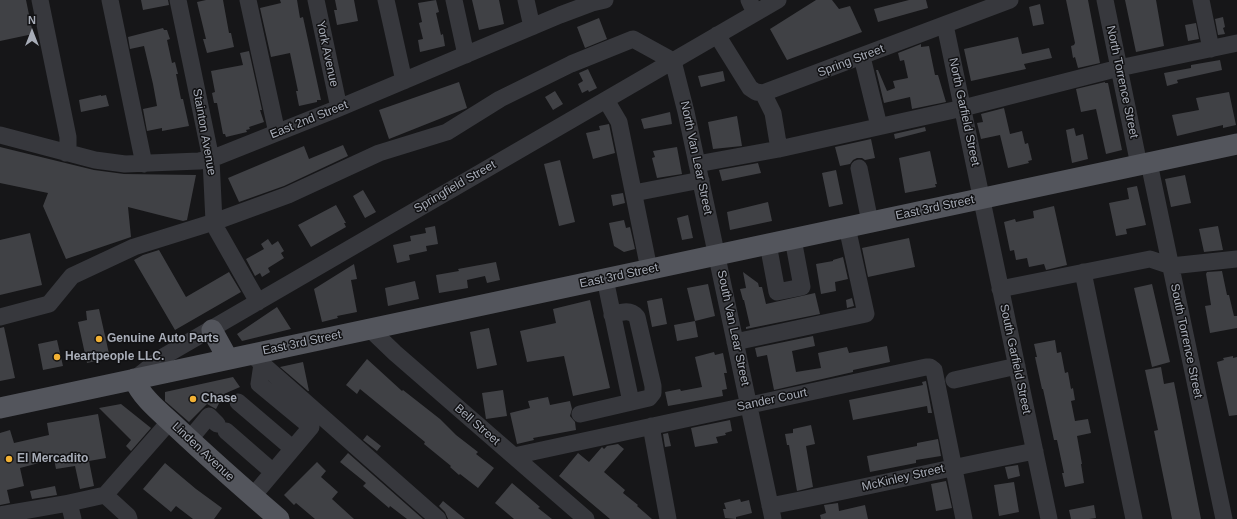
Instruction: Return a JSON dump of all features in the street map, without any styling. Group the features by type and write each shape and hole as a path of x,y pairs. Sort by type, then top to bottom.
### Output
{"main road":[{"name":"East 3rd Street","path":"0,408 228,359 257,359 370,329 1237,144"},
{"path":"212,330 228,359"},
{"name":"Linden Avenue","path":"134,379 137,386 150,402 189,440 279,519"}],"street":[{"path":"40,0 68,137 66,153"},
{"path":"110,0 144,164"},
{"name":"Stainton Avenue","path":"178,0 211,159 214,222 217,230 258,302"},
{"path":"248,0 277,133"},
{"name":"York Avenue","path":"316,0 339,108"},
{"path":"386,0 404,81"},
{"path":"454,0 466,55"},
{"path":"526,0 532,27"},
{"name":"Springfield Street","path":"134,379 161,358 212,330 674,61 717,35 752,7 778,0"},
{"name":"Spring Street","path":"763,93 945,26 1010,0"},
{"name":"North Torrence Street","path":"1105,0 1144,164"},
{"path":"1201,0 1211,49"},
{"name":"East 2nd Street","path":"0,135 95,160 125,164 199,161 211,159 339,108 596,1"},
{"name":"North Garfield Street","path":"945,26 981,199"},
{"path":"717,35 750,88 756,92 763,93 773,113 779,148"},
{"path":"0,317 49,304 72,276 134,247 214,222 288,195 379,153 447,132 500,99 571,64 633,39 674,61"},
{"path":"634,193 779,148 963,108 1120,68 1237,43"},
{"path":"862,57 879,126"},
{"name":"North Van Lear Street","path":"674,61 717,255"},
{"path":"606,100 619,122 649,269"},
{"name":"South Torrence Street","path":"1144,164 1170,266 1224,519"},
{"path":"859,168 870,222"},
{"name":"South Garfield Street","path":"981,199 1049,519"},
{"path":"736,342 866,314 847,227"},
{"path":"768,244 777,292 802,287 793,239"},
{"name":"South Van Lear Street","path":"717,255 772,512"},
{"path":"1000,288 1150,259 1170,266 1237,259"},
{"path":"1083,272 1134,519"},
{"path":"605,279 631,402"},
{"path":"580,414 650,398 653,393 653,386 638,317 634,313 628,311 612,314"},
{"name":"Bell Street","path":"370,329 395,353 586,519"},
{"path":"253,496 311,427 259,384 257,359"},
{"path":"257,359 438,519"},
{"path":"954,380 1017,366"},
{"name":"Sander Court","path":"514,456 926,367 934,370 953,467"},
{"path":"238,402 292,448"},
{"path":"189,440 209,416 273,472"},
{"path":"0,515 71,511 105,495 170,421"},
{"path":"651,426 668,519"},
{"name":"McKinley Street","path":"772,512 828,495 953,467 1035,451"},
{"path":"953,467 964,519"},
{"path":"105,495 128,516 129,519"}],"building":[{"path":"0,0 26,0 33,34 0,41"},
{"path":"141,0 168,0 169,5 143,10"},
{"path":"206,0 223,0 229,33 231,33 234,47 207,53 203,39 206,39 197,2"},
{"path":"280,0 297,0 300,18 303,17 321,100 317,100 317,102 299,106 296,91 298,91 290,53 271,57 260,8 281,3"},
{"path":"335,0 354,0 358,21 337,25 334,10 337,10"},
{"path":"436,0 439,12 436,13 441,35 443,34 445,46 420,52 418,40 423,39 419,23 422,22 418,3"},
{"path":"472,0 499,0 504,24 479,30"},
{"path":"816,0 832,0 839,9 850,6 862,32 787,60 770,29"},
{"path":"909,0 926,0 928,8 878,22 874,9"},
{"path":"1066,0 1088,0 1100,63 1078,68 1075,57 1073,58 1071,46 1075,43"},
{"path":"1125,0 1156,0 1164,46 1136,52"},
{"path":"1040,4 1044,24 1033,26 1029,7"},
{"path":"1223,17 1225,27 1223,28 1225,34 1218,35 1215,19"},
{"path":"599,18 607,39 585,48 577,27"},
{"path":"1196,23 1199,39 1188,41 1185,25"},
{"path":"163,28 164,30 167,30 170,39 167,40 172,63 175,62 181,99 183,99 189,126 162,131 162,128 147,131 143,109 157,106 153,84 144,46 130,49 128,37"},
{"path":"1018,37 1022,54 1049,48 1052,58 1024,64 1026,69 971,81 964,49"},
{"path":"921,44 921,47 929,46 935,75 938,75 946,102 912,109 910,97 884,103 876,70 878,70 887,91 895,88 893,81 908,78 904,60 900,61 898,53"},
{"path":"249,51 262,110 260,110 264,122 249,127 250,129 246,130 247,132 226,137 225,134 223,134 217,103 214,103 212,93 215,92 211,71 243,65 240,53"},
{"path":"1220,60 1222,70 1177,80 1178,83 1167,86 1164,73 1191,68 1191,65"},
{"path":"588,69 597,88 589,92 588,90 582,93 578,84 583,81 579,73"},
{"path":"723,71 725,81 701,87 698,76"},
{"path":"459,82 467,108 389,139 379,110"},
{"path":"1105,82 1108,83 1122,150 1106,154 1096,109 1081,112 1076,89"},
{"path":"555,91 563,104 553,110 545,97"},
{"path":"1229,92 1236,125 1223,128 1223,125 1177,136 1172,115 1199,110 1196,98"},
{"path":"106,95 109,106 81,112 79,100"},
{"path":"1004,108 1010,134 1022,131 1025,144 1028,143 1032,160 1028,161 1029,163 1008,168 1000,135 981,139 977,123 983,122 981,114"},
{"path":"670,112 672,124 644,129 641,119"},
{"path":"737,116 742,146 713,149 708,122"},
{"path":"609,124 615,153 593,159 586,133 600,130 599,126"},
{"path":"925,127 926,131 895,139 894,134"},
{"path":"1074,128 1076,136 1083,134 1088,159 1072,163 1066,130"},
{"path":"871,139 875,158 865,160 862,158 857,158 850,164 840,166 835,147"},
{"path":"343,145 348,156 284,186 239,202 228,178 304,146 309,159"},
{"path":"0,147 94,170 124,174 196,175 187,220 183,221 128,207 131,237 66,259 43,206 48,193 0,183"},
{"path":"677,147 682,174 657,178 652,158 655,157 653,151"},
{"path":"930,151 937,184 935,184 936,187 905,193 899,158"},
{"path":"560,160 575,222 559,226 544,164"},
{"path":"758,163 761,173 722,181 719,170"},
{"path":"836,170 843,204 829,207 822,173"},
{"path":"1185,175 1191,203 1171,207 1165,179"},
{"path":"1137,186 1146,225 1126,229 1127,234 1116,236 1109,203 1129,199 1127,188"},
{"path":"363,190 376,212 365,218 353,196"},
{"path":"623,193 625,203 613,206 611,195"},
{"path":"768,202 772,221 730,230 727,212"},
{"path":"336,205 346,223 344,223 346,227 311,247 298,225"},
{"path":"1054,206 1067,265 1046,270 1044,264 1029,267 1027,258 1016,260 1014,250 1010,251 1004,222 1015,219 1016,222 1034,218 1033,211"},
{"path":"688,215 693,238 682,240 677,218"},
{"path":"624,220 626,228 630,227 635,249 624,252 614,246 609,223"},
{"path":"435,226 438,244 426,246 427,251 409,255 410,260 397,263 393,245 411,241 410,236 426,233 425,228"},
{"path":"1218,226 1223,250 1204,252 1199,229"},
{"path":"30,233 42,285 0,295 0,240"},
{"path":"909,238 915,267 868,277 862,248"},
{"path":"268,239 272,245 278,241 284,251 281,253 284,258 268,268 270,272 262,277 260,273 255,276 246,259 264,249 261,244"},
{"path":"159,250 186,297 229,272 241,292 175,330 134,260 143,255"},
{"path":"843,257 848,279 835,282 836,291 821,294 816,264 833,261"},
{"path":"496,262 500,280 487,283 485,276 467,280 468,288 439,293 436,275 459,271 458,269"},
{"path":"354,264 357,279 351,280 357,312 337,316 338,318 322,322 314,289"},
{"path":"1222,271 1227,295 1229,295 1234,316 1237,316 1237,328 1210,333 1205,306 1211,305 1206,274 1207,272"},
{"path":"743,272 758,283 759,287 762,287 766,304 815,293 820,314 746,329 746,327 750,326 740,289 746,288"},
{"path":"415,281 419,299 388,306 385,288"},
{"path":"708,284 715,316 695,321 687,288"},
{"path":"1152,284 1170,362 1152,367 1134,288"},
{"path":"662,298 667,324 652,327 647,301"},
{"path":"852,298 854,306 847,308 846,300"},
{"path":"590,300 610,388 573,396 564,356 527,362 520,331 556,323 553,309"},
{"path":"277,307 291,329 242,341 237,334"},
{"name":"Genuine Auto Parts","path":"99,309 110,358 87,363 78,322 87,320 86,311"},
{"path":"695,321 698,337 677,341 674,325"},
{"path":"4,327 15,378 0,381 0,328"},
{"path":"489,328 497,365 477,369 470,332"},
{"path":"813,336 815,346 792,351 796,372 821,368 818,353 847,347 849,353 887,346 890,362 774,390 767,355 757,357 755,348"},
{"path":"57,340 63,366 43,370 38,344"},
{"path":"1055,340 1057,353 1061,352 1065,373 1068,372 1071,389 1073,388 1075,400 1071,401 1075,421 1088,419 1091,433 1077,436 1084,483 1065,487 1062,473 1064,473 1057,440 1054,440 1035,357 1037,357 1034,344"},
{"path":"714,352 715,355 723,353 727,373 724,373 727,389 722,390 723,396 668,406 665,392 702,387 695,357"},
{"path":"1233,356 1233,358 1237,357 1237,415 1229,416 1217,362 1224,360 1223,358"},
{"path":"367,359 402,391 403,390 440,419 456,435 478,452 476,454 494,468 478,488 460,474 459,475 450,467 451,466 424,444 425,442 360,389 357,394 346,385"},
{"path":"303,362 309,391 280,367"},
{"path":"1161,367 1164,384 1174,382 1201,519 1172,519 1154,431 1158,430 1145,370"},
{"name":"Chase","path":"233,377 240,387 224,394 216,409 207,404 189,422 165,401 165,392"},
{"path":"926,381 932,413 928,413 927,406 853,420 849,400 923,385 922,382"},
{"path":"503,390 507,416 486,419 482,393"},
{"path":"548,397 550,405 570,401 572,409 570,416 575,422 576,430 533,438 534,440 517,444 510,413 530,408 528,401"},
{"path":"121,404 151,428 131,451 126,446 131,440 99,408"},
{"path":"98,414 106,458 89,461 94,486 80,489 75,466 56,469 54,459 20,468 24,486 7,490 10,503 0,505 0,433 10,430 14,443 49,435 47,423"},
{"path":"730,420 732,431 725,433 726,435 716,437 718,443 695,447 691,428"},
{"path":"811,425 815,444 806,446 813,487 797,491 789,445 787,445 785,434 793,433 793,429"},
{"path":"668,433 671,446 665,447 663,434"},
{"path":"367,435 381,446 377,451 363,440"},
{"path":"938,439 941,456 916,460 916,463 870,472 867,456 917,446 917,443"},
{"path":"618,444 624,449 604,472 625,490 623,493 652,519 610,519 559,476 578,453 589,462 602,447 604,449 607,446"},
{"path":"348,453 423,519 407,519 390,506 389,508 363,486 366,483 340,462"},
{"path":"317,462 326,471 321,477 338,492 332,499 354,519 315,519 296,503 294,505 284,495"},
{"path":"165,463 222,508 214,519 193,519 176,506 171,512 143,489"},
{"path":"1018,465 1020,476 1008,479 1005,467"},
{"path":"946,481 952,508 936,511 931,484"},
{"path":"1014,482 1019,512 999,516 994,485"},
{"path":"512,483 552,519 514,519 495,503"},
{"path":"55,486 57,495 32,499 30,491"},
{"path":"740,499 741,502 749,500 752,513 736,517 736,519 725,518 723,509 726,509 724,503"},
{"path":"443,501 465,519 448,519 445,512 439,506"},
{"path":"838,503 839,511 865,505 868,519 821,519 820,515 826,513 824,505"},
{"path":"1094,505 1096,518 1071,519 1069,510"}],"place":[{"name":"Genuine Auto Parts","path":"99,339"},
{"name":"Heartpeople LLC.","path":"57,357"},
{"name":"Chase","path":"193,399"},
{"name":"El Mercadito","path":"9,459"}]}
